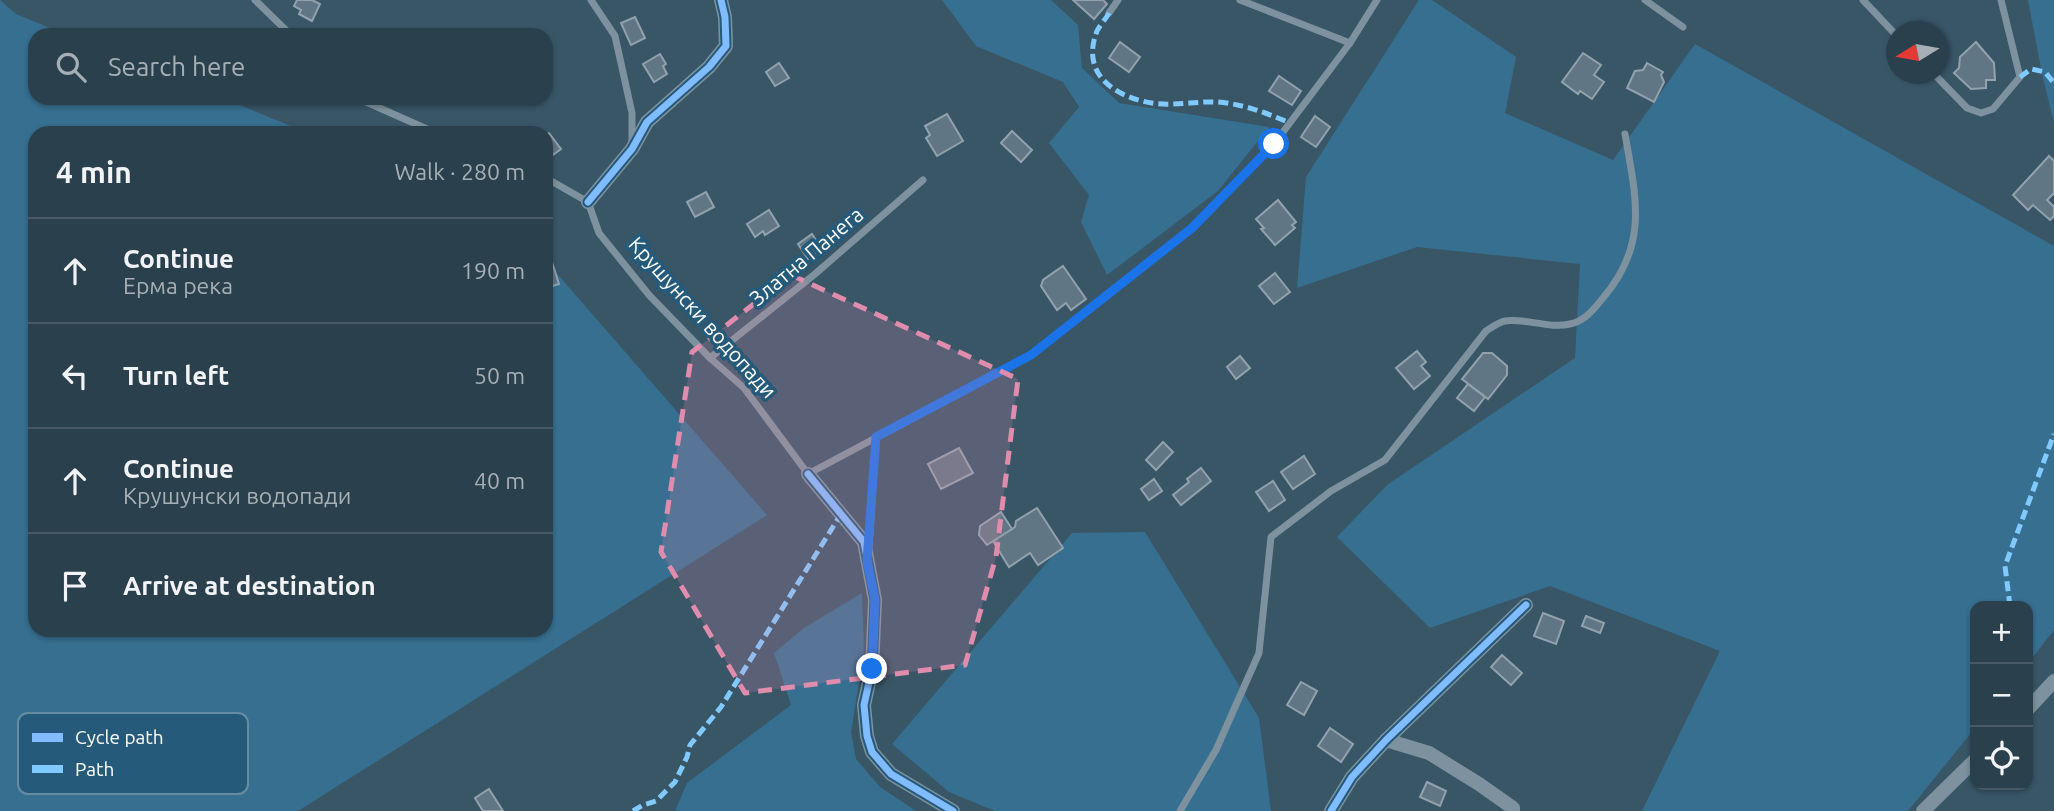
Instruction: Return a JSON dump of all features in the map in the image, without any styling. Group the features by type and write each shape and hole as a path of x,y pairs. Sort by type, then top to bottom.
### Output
{"street":[{"path":"587,202 632,149 647,121 709,67 726,46 725,17 721,0"},
{"name":"Крушунски водопади","path":"808,474 863,542 875,600 872,669 864,705 867,736 872,752 891,774 953,811"},
{"path":"1331,811 1352,777 1386,740 1526,605"},
{"path":"2033,704 2054,681"},
{"path":"1386,740 1429,753 1479,783 1513,808 1513,811"},
{"path":"1923,811 1970,765"}],"lane":[{"path":"255,0 284,28"},
{"path":"592,0 615,36 632,113 632,149"},
{"path":"1110,13 1118,0"},
{"path":"1240,0 1350,43"},
{"path":"808,474 1031,355 1192,228 1274,144 1350,43 1377,0"},
{"path":"1645,0 1684,27"},
{"path":"1863,0 1886,24"},
{"path":"1944,84 1967,108 1981,113 1993,109 2020,77 2001,0"},
{"path":"373,105 420,126"},
{"path":"1180,811 1216,750 1259,653 1270,537 1331,491 1385,460 1486,331 1503,321 1571,324 1586,317 1593,310 1628,262 1635,230 1637,202 1625,134"},
{"name":"Златна Панега","path":"710,358 815,274 923,180"},
{"path":"553,182 587,202"},
{"name":"Крушунски водопади","path":"587,202 599,233 640,285 710,358 744,387 808,474"},
{"path":"867,561 876,437"}],"highlighted area":[{"path":"791,275 1018,379 996,557 965,665 745,693 661,552 692,352"}],"shaded area":[{"path":"0,0 16,14 50,28 28,28 28,105 239,105 291,126 28,126 28,637 553,637 553,269 767,515 298,811 0,811"},
{"path":"942,0 1051,0 1078,25 1082,68 1119,103 1269,127 1218,191 1107,275 1081,222 1089,195 1049,143 1079,107 1063,82 976,46"},
{"path":"1419,0 1432,0 1516,57 1505,113 1613,160 1695,44 2054,246 2054,630 2033,657 2033,601 1970,601 1970,734 1908,811 1642,811 1720,651 1550,586 1430,628 1337,537 1387,485 1575,358 1580,264 1417,247 1297,288 1306,177"},
{"path":"2028,0 2054,0 2054,123 2042,74"},
{"path":"1145,532 1259,718 1271,811 995,811 949,792 892,744 1072,533"},
{"path":"862,593 864,652 851,732 856,759 880,787 916,811 675,811 687,783 791,705 774,653 804,628"}],"building":[{"path":"297,0 312,0 320,4 312,21 299,14 301,10 294,6"},
{"path":"1073,0 1103,0 1107,4 1094,19"},
{"path":"635,17 645,38 631,45 621,23"},
{"path":"1120,42 1140,57 1129,72 1109,58"},
{"path":"1976,42 1994,63 1995,80 1986,80 1986,88 1971,89 1954,73 1959,68 1960,57"},
{"path":"1583,53 1601,65 1594,75 1604,82 1592,99 1580,91 1578,94 1562,82"},
{"path":"660,54 666,64 663,66 667,74 654,82 643,64"},
{"path":"779,63 789,78 775,86 766,72"},
{"path":"1647,63 1663,72 1661,75 1664,82 1654,102 1627,88 1635,71 1643,70"},
{"path":"1279,76 1301,91 1292,105 1269,91"},
{"path":"947,114 963,141 937,156 926,138 930,135 925,126"},
{"path":"1315,116 1330,127 1316,147 1301,137"},
{"path":"1012,131 1032,150 1021,162 1001,143"},
{"path":"553,138 561,149 553,155"},
{"path":"2049,156 2054,161 2054,193 2047,200 2054,207 2054,216 2050,220 2033,205 2028,210 2013,195"},
{"path":"706,192 714,207 695,217 687,202"},
{"path":"1278,200 1296,222 1292,225 1295,228 1275,245 1256,219"},
{"path":"769,210 779,226 765,235 763,231 755,237 747,224"},
{"path":"812,234 822,249 808,259 798,244"},
{"path":"553,265 559,284 553,286"},
{"path":"1063,266 1086,299 1071,310 1066,303 1057,310 1041,286 1043,280"},
{"path":"1275,273 1290,292 1274,304 1259,286"},
{"path":"1417,351 1426,362 1421,366 1430,376 1414,389 1396,368"},
{"path":"1483,353 1492,353 1507,366 1507,375 1488,399 1462,379"},
{"path":"1240,356 1250,368 1236,379 1227,367"},
{"path":"1468,384 1485,397 1474,411 1457,398"},
{"path":"1163,442 1173,452 1156,470 1146,460"},
{"path":"959,448 973,473 941,489 928,464"},
{"path":"1304,456 1315,474 1293,489 1281,472"},
{"path":"1201,468 1211,481 1181,505 1173,495"},
{"path":"1154,479 1162,491 1149,500 1141,489"},
{"path":"1273,481 1285,500 1269,511 1256,492"},
{"path":"1037,508 1063,548 1038,565 1030,553 1009,567 993,541 1015,527 1016,521"},
{"path":"1001,512 1012,529 987,545 979,535 980,526"},
{"path":"1543,613 1564,621 1556,644 1534,636"},
{"path":"1586,616 1604,623 1600,633 1582,626"},
{"path":"1502,655 1522,673 1511,685 1491,667"},
{"path":"1301,682 1317,691 1304,715 1287,705"},
{"path":"1330,728 1353,744 1341,762 1318,746"},
{"path":"1427,782 1446,791 1440,806 1420,797"},
{"path":"489,789 503,811 483,811 475,798"}],"marked path":[{"path":"1109,13 1097,31 1093,57 1101,77 1118,92 1151,103 1217,102 1236,105 1290,123"},
{"path":"2020,77 2031,69 2045,72 2054,83"},
{"path":"2009,601 2005,566 2054,434"},
{"path":"633,811 656,801 675,782 690,745 721,707 841,514"}],"cycle path":[{"path":"588,202 632,149 647,122 709,67 726,46 725,17 721,0"},
{"path":"808,474 864,542 875,600 872,669 864,705 867,736 872,752 891,774 953,811"},
{"path":"1331,811 1352,777 1386,740 1526,605"}],"route":[{"path":"872,669 875,600 867,561 876,437 1031,355 1192,228 1274,144"}]}
